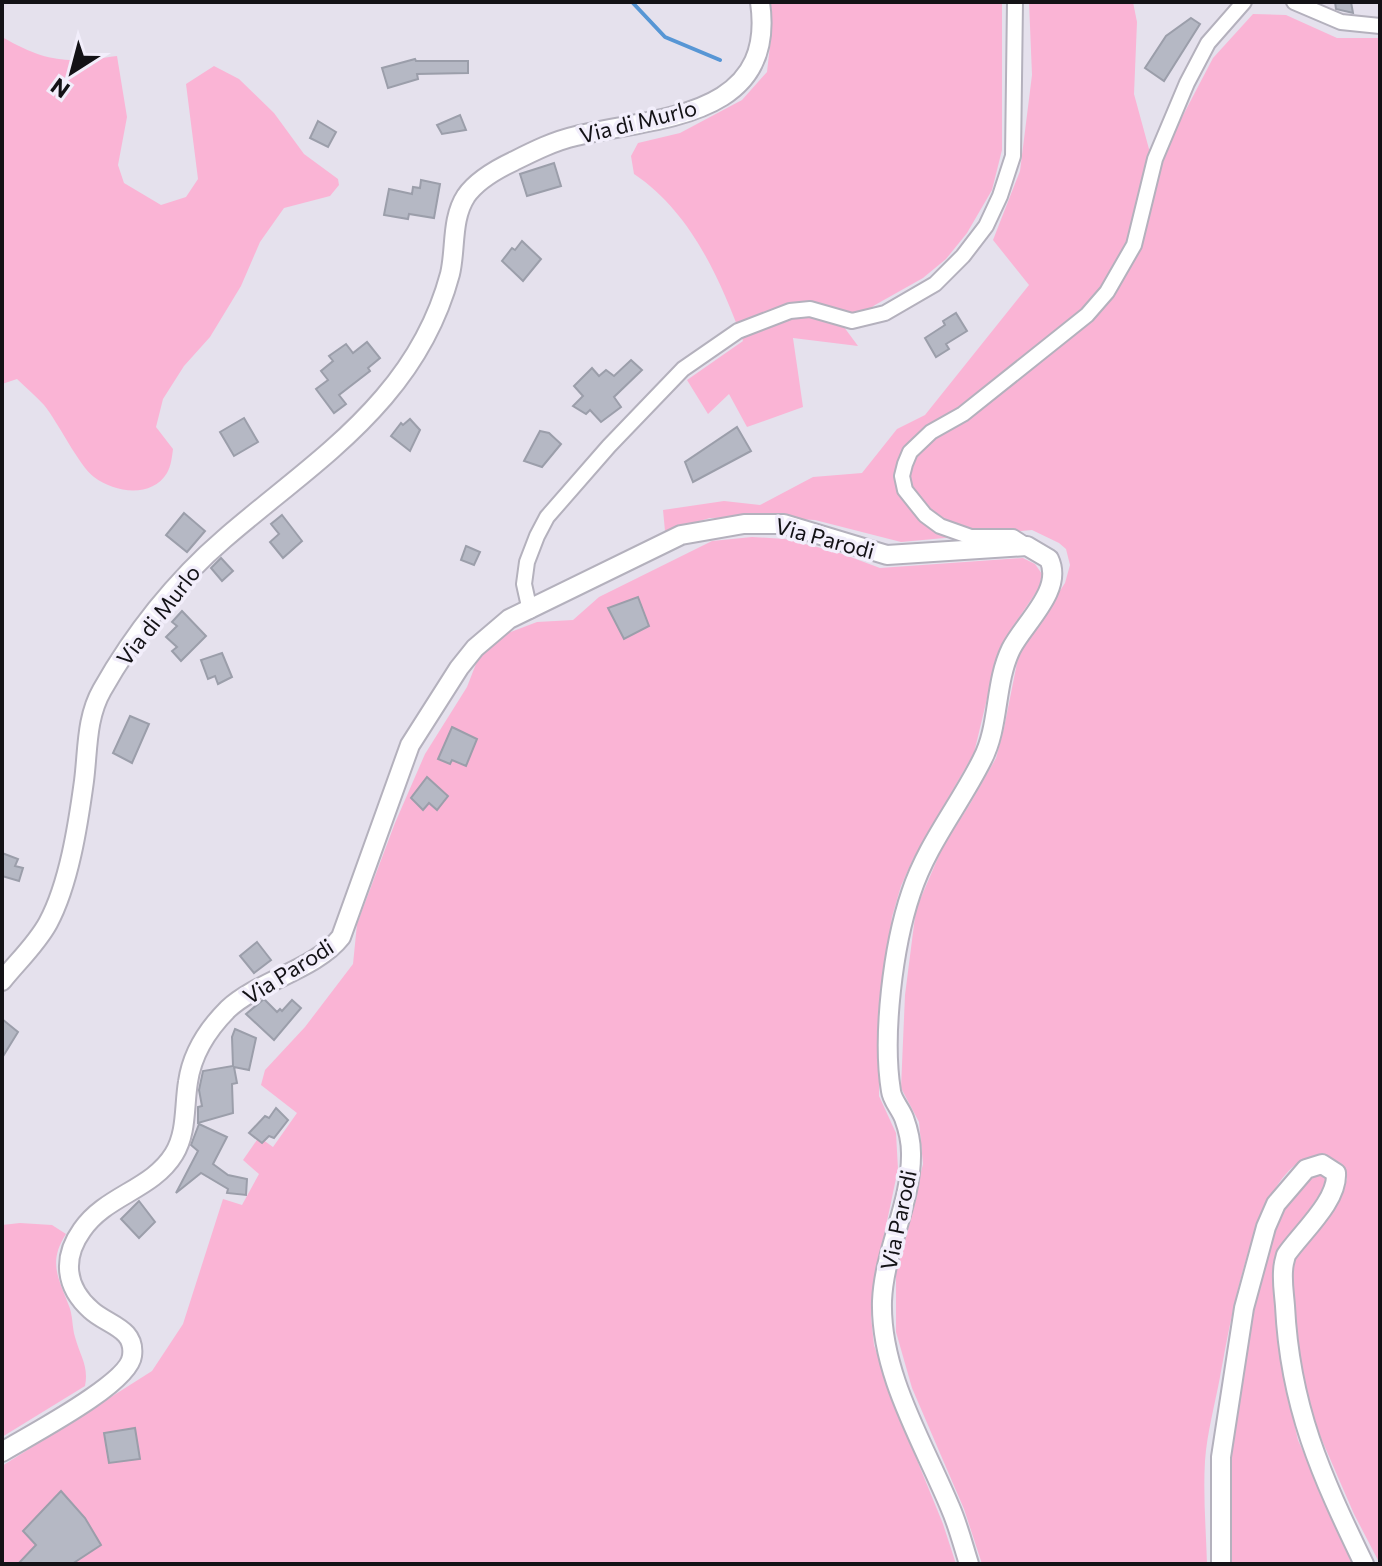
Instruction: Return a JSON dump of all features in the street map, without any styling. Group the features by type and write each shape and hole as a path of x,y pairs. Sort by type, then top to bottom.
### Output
{"street":[{"name":"Via di Murlo","path":"2,981 40,936 59,896 84,780 90,723 101,692 165,599 194,567 222,540 334,450 385,396 435,319 450,274 458,214 472,189 498,168 556,141 688,113 726,94 749,71 759,52 760,2"},
{"path":"530,611 524,584 527,562 547,517 683,369 738,331 790,311 810,309 852,321 885,313 935,284 963,256 986,226 1013,156 1015,2"},
{"path":"1027,546 1013,537 971,537 940,526 925,515 905,490 902,476 905,464 910,452 931,432 963,414 1087,315 1107,292 1134,245 1155,159 1187,83 1208,43 1244,2"},
{"path":"1294,2 1341,22 1380,26"},
{"name":"Via Parodi","path":"2,1452 109,1386 126,1371 132,1357 128,1336 118,1326 93,1312 72,1289 68,1275 69,1257 75,1242 90,1219 115,1199 156,1175 176,1151 192,1060 216,1022 246,996 300,966 341,937 410,745 442,692 475,648 509,619 681,535 715,528 763,522 784,524 898,556 1027,546 1049,559 1054,575 1048,592 1011,650 984,757 920,866 903,918 889,1029 891,1095 909,1133 911,1153 910,1172 887,1266 882,1302 885,1338 895,1376 952,1510 969,1564"},
{"path":"1221,1564 1221,1457 1244,1308 1266,1227 1276,1204 1306,1169 1322,1164 1336,1173 1336,1184 1286,1255 1282,1270 1287,1341 1301,1415 1317,1462 1364,1564"}],"shaded area":[{"path":"769,2 1002,2 1002,150 992,190 967,233 946,259 923,278 844,327 858,346 793,338 803,407 747,427 729,394 708,414 687,380 743,341 701,248 672,207 634,174 631,156 638,143 680,133 742,100 767,72 772,28"},
{"path":"1029,2 1133,2 1137,22 1134,94 1149,149 1161,151 1168,144 1213,58 1253,14 1286,15 1337,38 1380,38 1380,1564 1354,1514 1308,1408 1297,1339 1292,1271 1295,1258 1339,1201 1347,1179 1342,1164 1314,1157 1290,1169 1271,1197 1254,1234 1241,1276 1206,1450 1207,1564 982,1564 964,1509 912,1388 896,1332 896,1273 923,1164 919,1122 901,1088 905,995 916,909 943,846 996,758 1019,653 1065,583 1070,565 1066,549 1032,530 901,542 815,520 758,517 710,518 665,531 663,510 724,501 760,505 813,477 862,473 897,429 925,415 1029,285 993,240 1020,171 1032,75"},
{"path":"2,37 32,52 58,59 117,56 127,117 118,165 124,183 161,205 186,197 198,179 186,84 214,66 239,79 274,113 304,154 338,179 339,185 330,196 284,208 260,242 241,286 210,337 184,366 163,399 156,427 173,449 171,461 160,481 143,489 112,487 94,477 41,402 17,379 2,384"},
{"path":"752,537 785,539 837,552 880,568 1023,558 1035,564 1042,574 1039,588 1010,631 996,661 974,753 913,859 901,886 892,917 880,1011 879,1096 896,1133 898,1169 873,1288 871,1317 874,1345 956,1564 2,1564 2,1466 152,1371 183,1324 223,1199 242,1205 259,1174 243,1160 259,1137 273,1147 297,1113 261,1085 265,1070 305,1027 353,964 357,924 395,823 425,754 467,687 479,656 503,635 537,622 573,620 599,597 712,541"},
{"path":"1318,1173 1326,1177 1327,1183 1275,1261 1273,1279 1282,1372 1298,1440 1352,1564 1232,1564 1231,1453 1252,1311 1267,1254 1286,1205 1307,1179"},
{"path":"2,1225 52,1225 66,1234 57,1253 57,1270 86,1379 85,1386 2,1437"}],"building":[{"path":"1335,2 1351,2 1353,13 1336,9"},
{"path":"1191,18 1200,24 1164,81 1145,68 1166,36"},
{"path":"415,59 468,61 468,73 417,74 418,79 388,88 382,68"},
{"path":"460,115 466,130 442,134 437,125"},
{"path":"318,121 336,132 328,147 310,138"},
{"path":"554,163 561,186 527,196 520,174"},
{"path":"421,180 440,184 434,218 409,214 408,219 384,215 389,189 412,194 413,187 420,188"},
{"path":"522,241 541,259 523,281 502,261"},
{"path":"956,313 967,331 946,344 949,349 936,357 925,338 945,325 943,321"},
{"path":"367,342 380,358 368,368 370,371 339,395 346,404 334,413 316,389 328,380 321,371 333,361 329,356 346,344 353,353"},
{"path":"631,360 642,370 614,397 621,407 601,422 590,410 586,414 573,406 583,396 574,386 592,368 599,376 606,370 614,376"},
{"path":"244,418 258,442 234,456 220,432"},
{"path":"410,419 420,430 410,451 391,436 401,423 403,425"},
{"path":"737,427 751,451 693,482 685,462"},
{"path":"540,431 549,433 561,444 542,467 524,461"},
{"path":"184,513 205,531 187,552 166,535"},
{"path":"282,515 302,541 283,558 270,542 279,534 271,524"},
{"path":"466,546 480,552 474,565 461,560"},
{"path":"221,558 233,571 222,581 211,568"},
{"path":"638,597 649,626 624,639 608,608"},
{"path":"182,611 206,636 181,661 172,651 177,647 166,637 177,626 172,622"},
{"path":"222,653 232,677 218,684 215,676 208,679 201,660"},
{"path":"130,716 149,724 132,763 113,753"},
{"path":"452,727 477,739 466,766 452,760 450,764 438,759"},
{"path":"427,777 448,796 437,810 429,803 423,810 411,798"},
{"path":"2,853 18,859 15,866 23,868 19,881 2,876"},
{"path":"257,942 271,960 254,973 240,956"},
{"path":"264,999 277,1012 292,1000 301,1008 274,1040 246,1014"},
{"path":"2,1019 18,1032 2,1058"},
{"path":"235,1029 256,1038 249,1070 234,1067 237,1083 232,1084 233,1113 198,1123 203,1071 233,1066 232,1037"},
{"path":"276,1108 288,1120 274,1138 269,1136 262,1143 249,1133 265,1116 269,1118"},
{"path":"199,1124 227,1137 213,1164 228,1175 247,1179 246,1195 227,1193 228,1189 201,1173 176,1193 198,1151 191,1145"},
{"path":"139,1201 155,1222 139,1238 121,1219"},
{"path":"135,1428 140,1459 109,1463 104,1433"},
{"path":"61,1491 85,1518 101,1545 72,1564 18,1564 36,1545 23,1531"}],"waterway":[{"path":"632,2 665,37 720,60"}]}
